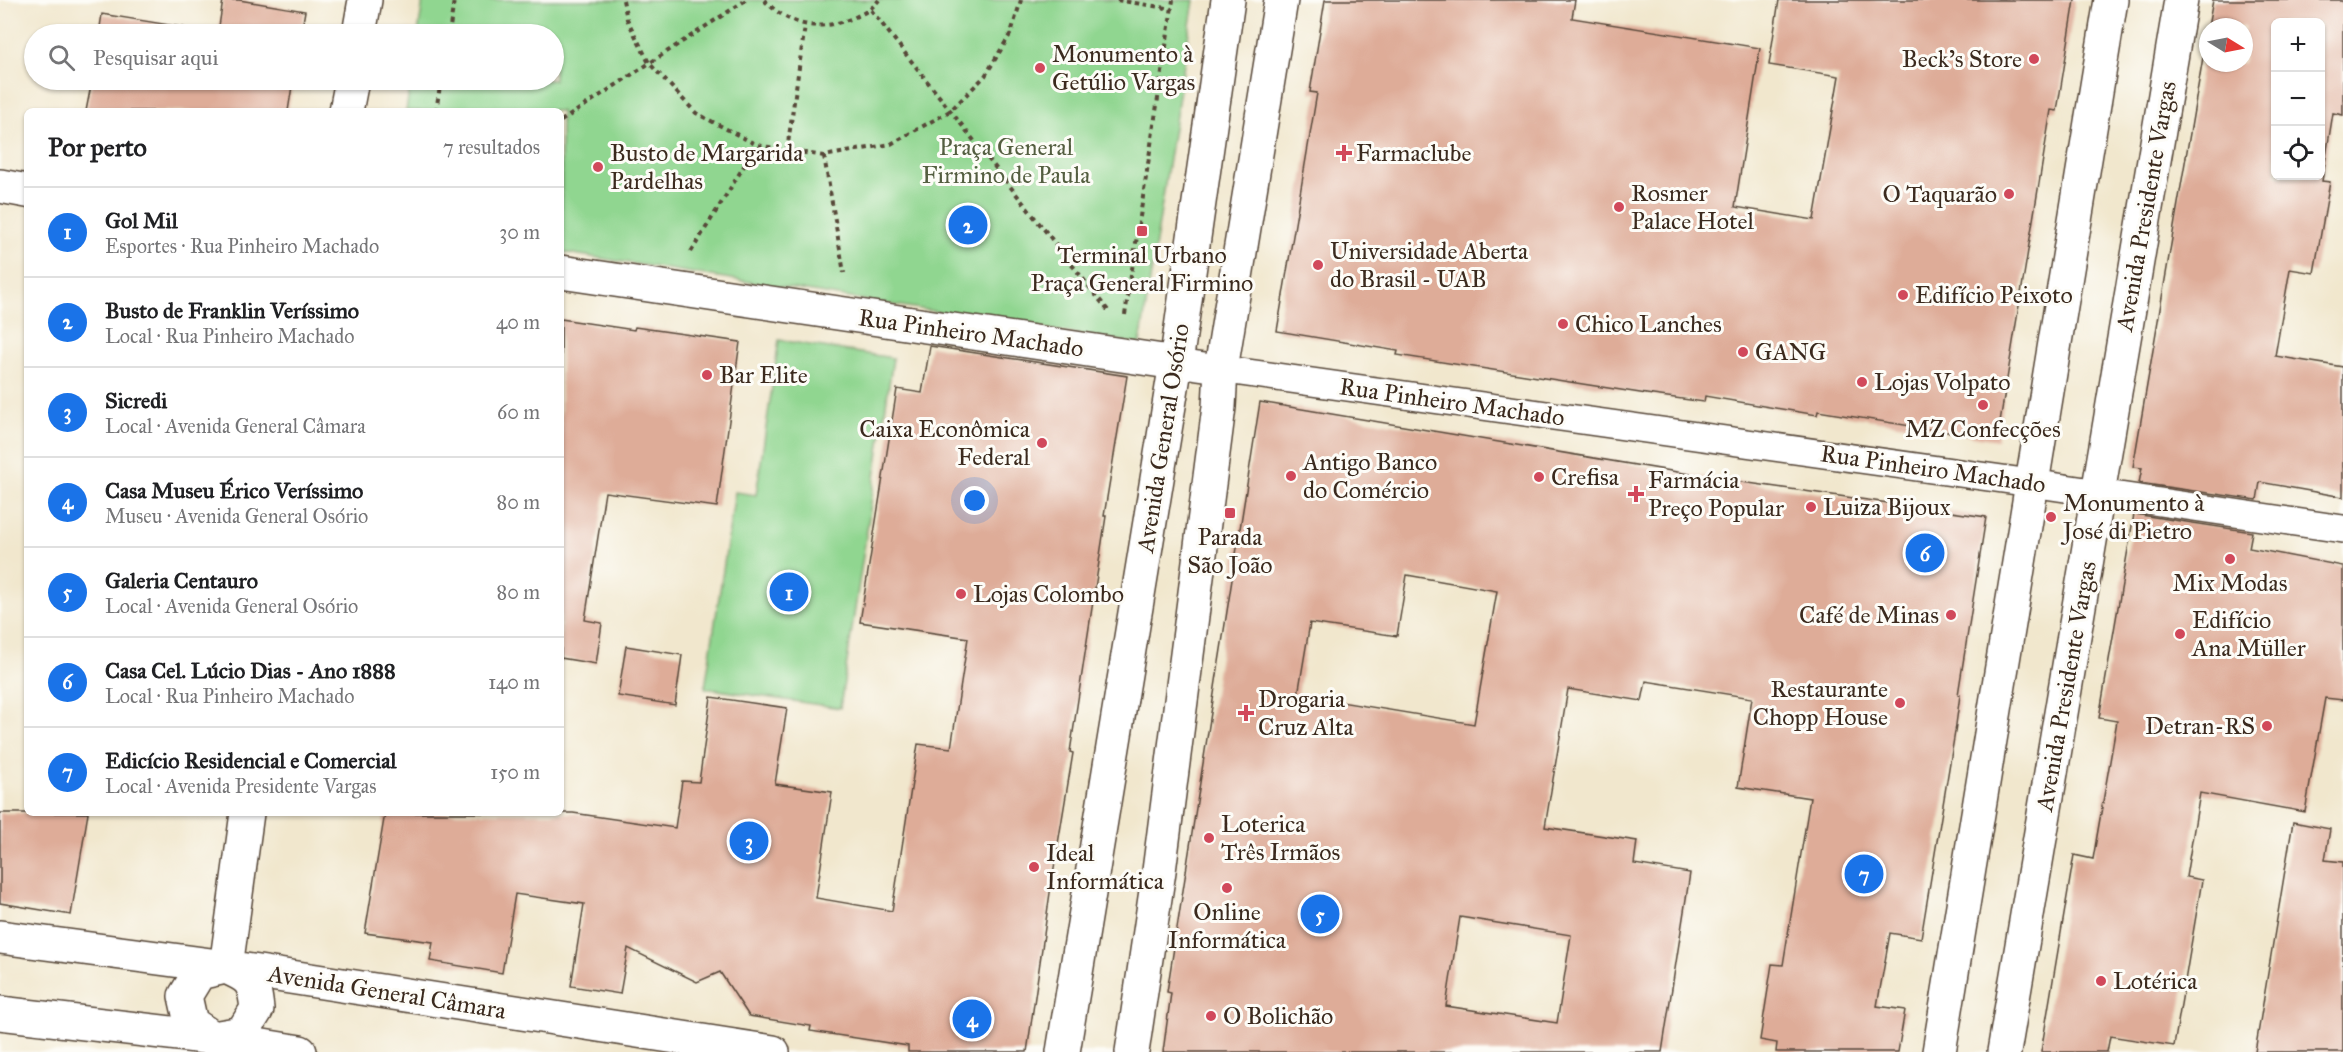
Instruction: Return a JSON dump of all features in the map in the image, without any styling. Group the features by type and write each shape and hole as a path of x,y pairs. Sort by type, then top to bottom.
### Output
{"main road":[{"path":"361,24 365,0"},
{"name":"Avenida General Osório","path":"1063,1052 1176,363 1228,0"},
{"name":"Avenida General Osório","path":"1132,1052 1159,871 1219,407 1221,369 1281,0"},
{"path":"1939,1052 2111,0"},
{"name":"Avenida Presidente Vargas","path":"2004,1052 2181,0"},
{"path":"347,108 350,90"},
{"path":"0,186 24,190"},
{"name":"Rua Pinheiro Machado","path":"564,272 1176,363"},
{"path":"226,967 247,816"},
{"name":"Avenida General Câmara","path":"0,937 226,967 773,1052"},
{"path":"226,967 246,975 251,981 257,1009 242,1033 212,1045 191,1023 185,996 200,973 226,967"},
{"path":"0,1013 212,1045 300,1052"}],"street":[{"name":"Rua Pinheiro Machado","path":"1176,363 2343,529"}],"path":[{"path":"450,24 454,0"},
{"path":"623,0 627,19 649,63 696,113 757,145 824,156 891,144 950,111 985,75 1011,33 1021,0"},
{"path":"564,119 746,0"},
{"path":"764,0 776,13 805,26 835,25 871,10 879,0"},
{"path":"1117,0 1172,9"},
{"path":"1124,317 1173,0"},
{"path":"871,10 1115,320"},
{"path":"787,150 805,26"},
{"path":"436,108 439,90"},
{"path":"687,257 757,145"},
{"path":"824,156 846,285"}],"green space":[{"name":"Praça General Firmino de Paula","path":"423,0 1194,0 1140,344 564,252 564,108 406,108 409,90 564,90 564,24 419,24"},
{"path":"779,340 893,358 840,708 705,688 735,492 756,495"}],"building":[{"path":"223,0 239,0 305,11 303,24 219,24"},
{"path":"1325,0 1575,0 1572,18 1760,48 1735,207 1814,220 1839,76 1769,65 1779,0 2075,0 2057,111 2051,110 1997,440 1818,411 1817,415 1705,396 1704,402 1653,395 1397,355 1398,351 1277,331 1317,93 1310,92"},
{"path":"2213,0 2343,0 2343,115 2333,113 2325,162 2325,18 2271,18 2271,180 2330,182 2314,273 2290,269 2275,356 2343,367 2343,497 2260,482 2257,500 2139,483 2142,468 2133,467 2200,72 2253,72 2253,18 2210,18"},
{"path":"102,14 163,24 100,24"},
{"path":"90,90 291,90 288,108 87,108"},
{"path":"564,319 740,342 717,507 605,492 585,620 602,623 596,664 564,659"},
{"path":"930,346 1127,376 1104,516 1106,516 1070,752 1073,753 1027,1052 908,1052 908,1046 810,1031 811,1026 749,1016 720,972 697,982 628,948 620,994 571,986 584,904 515,894 502,973 430,961 433,942 365,933 384,816 564,816 564,813 573,813 675,828 682,781 699,782 711,697 787,708 775,784 832,792 816,898 892,911 918,744 951,748 968,638 860,622 897,389 922,393"},
{"path":"1260,402 1713,478 1986,517 1958,695 1960,695 1955,732 1921,938 1890,933 1877,1006 1905,1010 1898,1052 1776,1052 1777,1043 1760,1040 1772,964 1783,965 1810,798 1738,787 1752,698 1646,681 1642,701 1568,689 1545,827 1637,841 1634,864 1690,873 1662,1052 1163,1052 1171,993 1167,992","holes":["1407,575 1497,591 1474,724 1298,695 1310,623 1397,636","1460,917 1571,935 1557,1023 1446,1006"]},
{"path":"2134,514 2252,532 2249,548 2343,566 2343,700 2325,698 2305,812 2200,793 2186,877 2202,880 2174,1046 2110,1036 2107,1052 2041,1052 2074,855 2093,859 2117,721 2099,718"},
{"path":"626,646 682,655 675,705 618,696"},
{"path":"0,813 24,813 24,816 88,816 71,915 0,903"},
{"path":"2293,822 2330,829 2325,860 2343,862 2343,1052 2255,1052"}],"place":[{"name":"Beck's Store","path":"2034,59"},
{"name":"Monumento à Getúlio Vargas","path":"1040,68"},
{"name":"Farmaclube","path":"1344,153"},
{"name":"Busto de Margarida Pardelhas","path":"598,167"},
{"name":"O Taquarão","path":"2009,194"},
{"name":"Rosmer Palace Hotel","path":"1619,207"},
{"name":"Busto de Franklin Veríssimo","path":"968,225"},
{"name":"Terminal Urbano Praça General Firmino","path":"1142,231"},
{"name":"Universidade Aberta do Brasil - UAB","path":"1318,265"},
{"name":"Edifício Peixoto","path":"1903,295"},
{"name":"Chico Lanches","path":"1563,324"},
{"name":"GANG","path":"1743,352"},
{"name":"Bar Elite","path":"707,375"},
{"name":"Lojas Volpato","path":"1862,382"},
{"name":"MZ Confecções","path":"1983,405"},
{"name":"Caixa Econômica Federal","path":"1042,443"},
{"name":"Antigo Banco do Comércio","path":"1291,476"},
{"name":"Crefisa","path":"1539,477"},
{"name":"Farmácia Preço Popular","path":"1636,494"},
{"name":"Luiza Bijoux","path":"1811,507"},
{"name":"Parada São João","path":"1230,513"},
{"name":"Monumento à José di Pietro","path":"2051,517"},
{"name":"Casa Cel. Lúcio Dias - Ano 1888","path":"1925,553"},
{"name":"Mix Modas","path":"2230,559"},
{"name":"Gol Mil","path":"789,592"},
{"name":"Lojas Colombo","path":"961,594"},
{"name":"Café de Minas","path":"1951,615"},
{"name":"Edifício Ana Müller","path":"2180,634"},
{"name":"Restaurante Chopp House","path":"1900,703"},
{"name":"Drogaria Cruz Alta","path":"1246,713"},
{"name":"Detran-RS","path":"2267,726"},
{"name":"Loterica Três Irmãos","path":"1209,838"},
{"name":"Sicredi","path":"749,841"},
{"name":"Ideal Informática","path":"1034,867"},
{"name":"Edicício Residencial e Comercial","path":"1864,874"},
{"name":"Online Informática","path":"1227,888"},
{"name":"Galeria Centauro","path":"1320,914"},
{"name":"Lotérica","path":"2101,981"},
{"name":"O Bolichão","path":"1211,1016"},
{"name":"Casa Museu Érico Veríssimo","path":"972,1019"}]}
